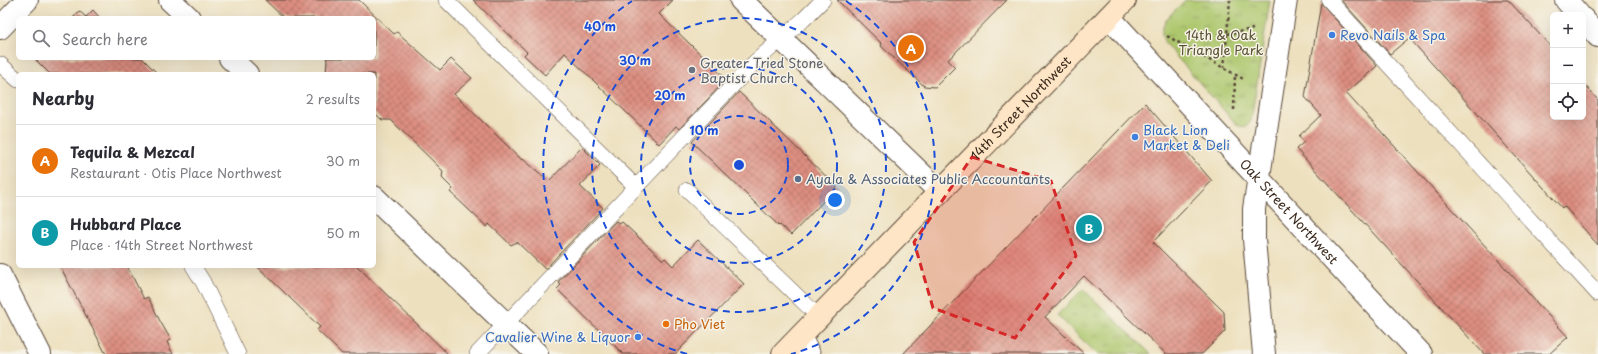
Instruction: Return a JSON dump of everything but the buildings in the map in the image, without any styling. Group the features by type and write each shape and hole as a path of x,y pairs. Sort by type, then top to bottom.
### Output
{"main road":[{"name":"14th Street Northwest","path":"783,354 805,345 819,317 1125,0"}],"street":[{"path":"0,28 28,0"},
{"path":"170,0 187,16"},
{"path":"741,0 940,192"},
{"path":"1264,354 1254,239 1254,209 1286,0"},
{"path":"1566,0 1576,12"},
{"name":"Oak Street Northwest","path":"1109,16 1421,354"},
{"path":"1586,22 1598,36"},
{"path":"232,60 244,72"},
{"path":"376,199 537,354"},
{"path":"0,275 40,354"}],"lane":[{"path":"446,0 636,187"},
{"path":"477,354 755,62 804,19 823,0"},
{"path":"1329,0 1598,294"},
{"path":"0,64 16,78"},
{"path":"686,190 819,317"},
{"path":"194,268 203,282 238,354"}],"path":[{"path":"1224,68 1230,0"},
{"path":"1227,34 1249,29"},
{"path":"1167,36 1240,77"},
{"path":"1235,74 1235,94"}],"highlighted area":[{"path":"972,157 1051,181 1076,256 1015,338 933,308 914,242"}],"green space":[{"name":"14th & Oak Triangle Park","path":"1185,0 1270,0 1251,121 1246,126 1243,127 1237,125 1167,46 1162,37 1162,29 1166,20"},
{"path":"1083,289 1151,354 1097,354 1057,315"}],"place":[{"name":"Revo Nails & Spa","path":"1332,35"},
{"name":"Tequila & Mezcal","path":"911,48"},
{"name":"Greater Tried Stone Baptist Church","path":"692,70"},
{"name":"Black Lion Market & Deli","path":"1135,137"},
{"name":"Ayala & Associates Public Accountants","path":"798,179"},
{"name":"Hubbard Place","path":"1089,228"},
{"name":"Pho Viet","path":"666,324"},
{"name":"Cavalier Wine & Liquor","path":"638,337"}]}
